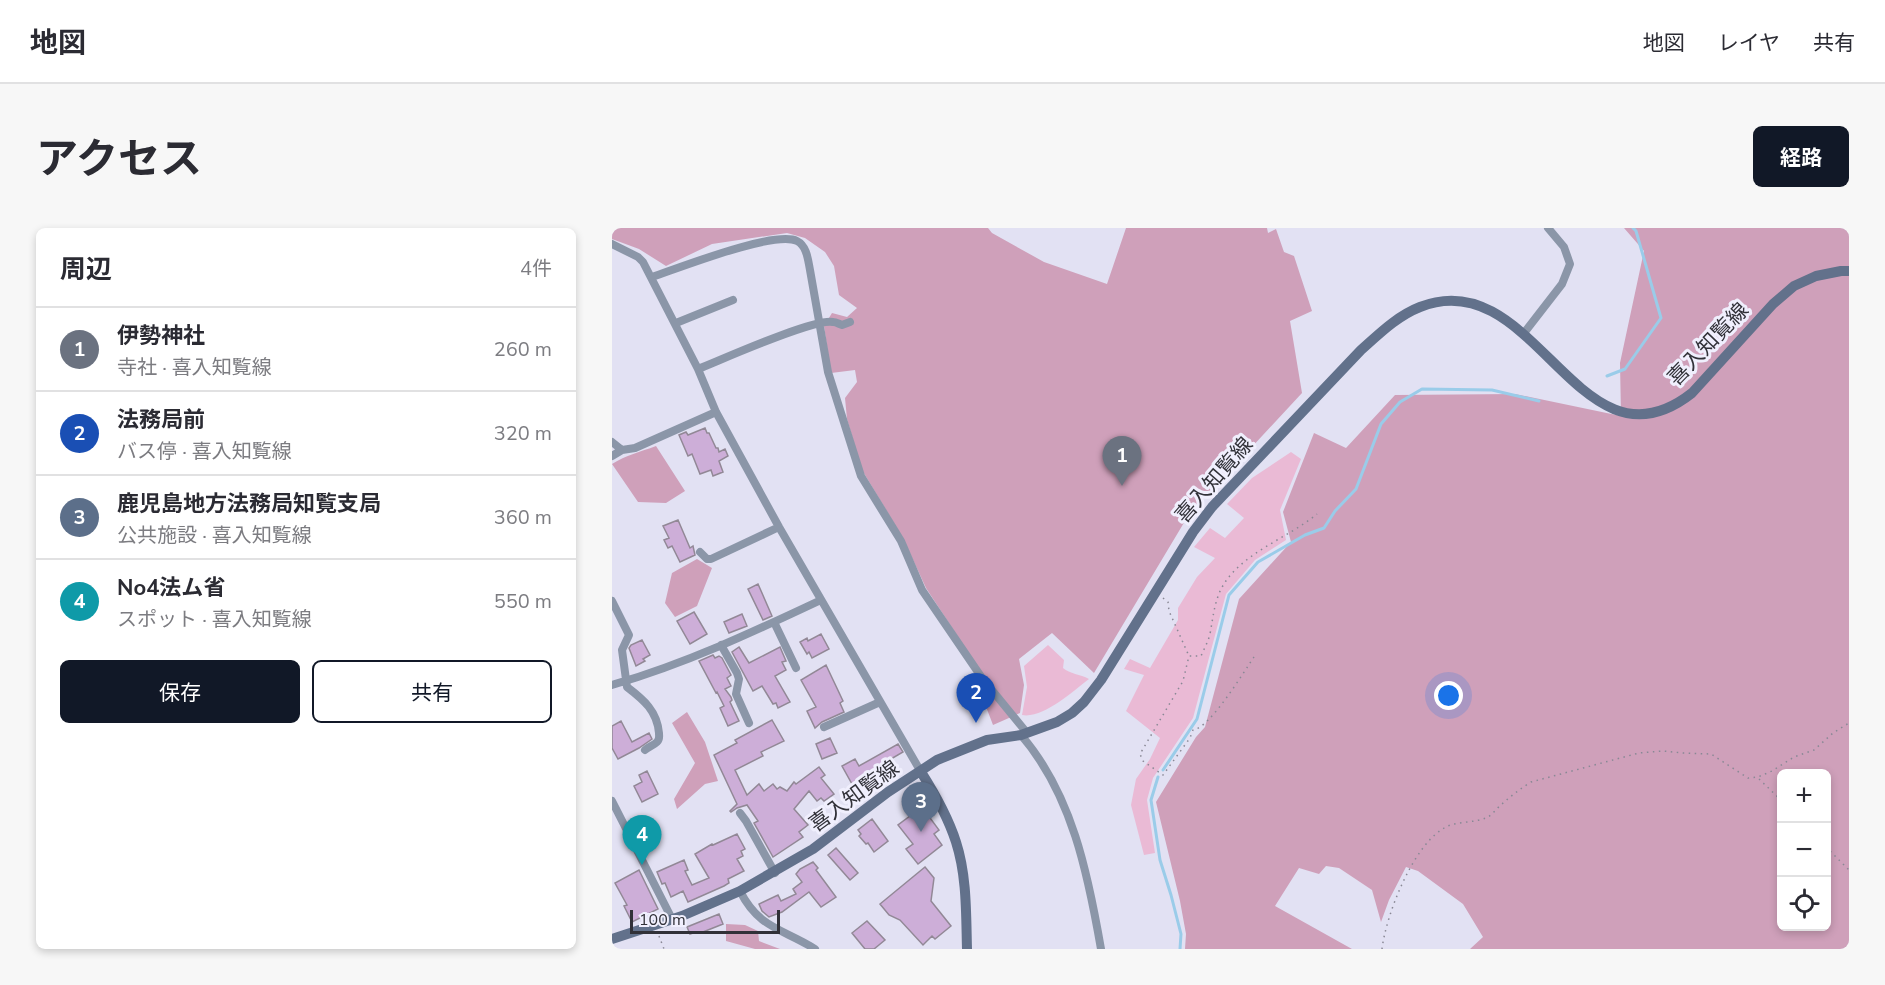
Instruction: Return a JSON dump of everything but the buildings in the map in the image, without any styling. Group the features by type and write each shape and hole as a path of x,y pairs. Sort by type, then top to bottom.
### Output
{"main road":[{"name":"喜入知覧線","path":"612,939 672,919 740,891 775,873 813,849 888,792 937,760 987,740 1024,734 1057,722 1072,713 1101,680 1155,591 1212,507 1361,350 1396,320 1421,307 1437,302 1466,303 1498,315 1524,333 1597,402 1635,414 1650,413 1678,404 1692,393 1773,304 1794,286 1816,276 1849,271"},
{"path":"921,772 937,797 957,844 963,879 967,949"}],"street":[{"path":"1524,333 1562,284 1570,264 1564,247 1548,228"},
{"path":"652,277 761,241 787,239 797,241 803,246 807,256 828,372 861,476 901,542 922,590 982,678 1024,734 1027,743 1056,788 1068,812 1095,915 1101,949"},
{"path":"612,244 638,257 652,277 698,369 716,412 779,527 921,772"},
{"path":"676,323 733,300"},
{"path":"698,369 770,339 820,323 833,322 842,325 850,322"},
{"path":"612,456 716,412"},
{"path":"612,442 622,450"},
{"path":"700,552 707,559 711,559 779,527"},
{"path":"612,600 629,635 622,650 627,687 649,706 656,716 658,725 660,738 658,742 645,750"},
{"path":"612,685 645,675 722,645 821,600"},
{"path":"774,622 796,668"},
{"path":"722,645 737,673 739,679 736,694 749,723"},
{"path":"824,727 880,702"},
{"path":"612,801 672,919"},
{"path":"740,813 775,873"},
{"path":"740,891 748,907 771,927 815,949"}],"path":[{"path":"1189,656 1202,656 1210,636 1215,604 1222,587 1234,572 1260,550 1305,524 1317,514"},
{"path":"1155,591 1168,602 1168,611 1189,656 1183,681 1140,754 1143,760 1163,775 1190,738 1193,729 1198,729 1215,715 1254,657"},
{"path":"1382,949 1390,912 1404,881 1419,854 1435,834 1447,826 1490,816 1518,790 1531,782 1639,753 1663,751 1710,754 1748,778 1758,777 1794,757 1814,750 1849,723"},
{"path":"1758,777 1777,796"},
{"path":"1831,851 1849,870"},
{"path":"658,932 664,949"}],"shaded area":[{"path":"612,228 988,228 992,233 1044,262 1107,284 1126,228 1267,228 1268,233 1276,229 1284,252 1294,256 1312,311 1290,321 1302,393 1188,516 1094,673 1052,633 1019,659 1024,685 1020,713 993,725 980,691 985,678 926,588 903,538 862,470 847,419 845,398 857,382 855,370 831,373 824,326 832,313 847,317 857,308 839,295 834,266 825,252 805,238 787,233 712,244 666,266 639,249 612,239"},
{"path":"1624,228 1849,228 1849,949 1470,949 1483,937 1463,904 1418,871 1406,867 1389,900 1381,922 1372,890 1339,868 1326,866 1319,874 1299,868 1275,906 1352,949 1185,949 1186,934 1180,901 1156,802 1196,737 1205,727 1239,599 1291,542 1283,512 1314,433 1346,448 1395,395 1515,394 1621,416 1620,363 1644,251"},
{"path":"656,446 685,491 666,503 638,502 612,464"},
{"path":"1291,452 1301,459 1280,510 1286,540 1255,560 1226,594 1193,718 1153,778 1147,800 1155,853 1144,855 1131,805 1136,779 1150,759 1160,738 1126,711 1144,675 1124,669 1130,659 1150,668 1178,620 1178,608 1197,577 1215,558 1194,547 1210,528 1225,538 1244,518 1227,504 1252,478"},
{"path":"697,559 712,568 697,606 675,617 665,603 672,573"},
{"path":"1048,645 1064,660 1063,668 1089,679 1048,709 1039,713 1022,715 1027,687 1024,666"},
{"path":"687,712 705,742 718,781 705,784 677,809 674,799 695,763 672,723"},
{"path":"726,924 745,925 758,931 759,941 780,949 755,949 726,941"}],"waterway":[{"path":"1607,376 1625,369 1661,318 1636,231 1633,228"},
{"path":"1163,770 1197,719 1229,595 1258,562 1305,535 1324,528 1335,511 1356,489 1381,424 1400,402 1422,389 1492,390 1539,401"},
{"path":"1158,777 1151,800 1160,860 1181,934 1180,949"}],"place":[{"name":"伊勢神社","path":"1122,486"},
{"name":"法務局前","path":"976,723"},
{"name":"鹿児島地方法務局知覧支局","path":"921,832"},
{"name":"No4法ム省","path":"642,865"}]}
